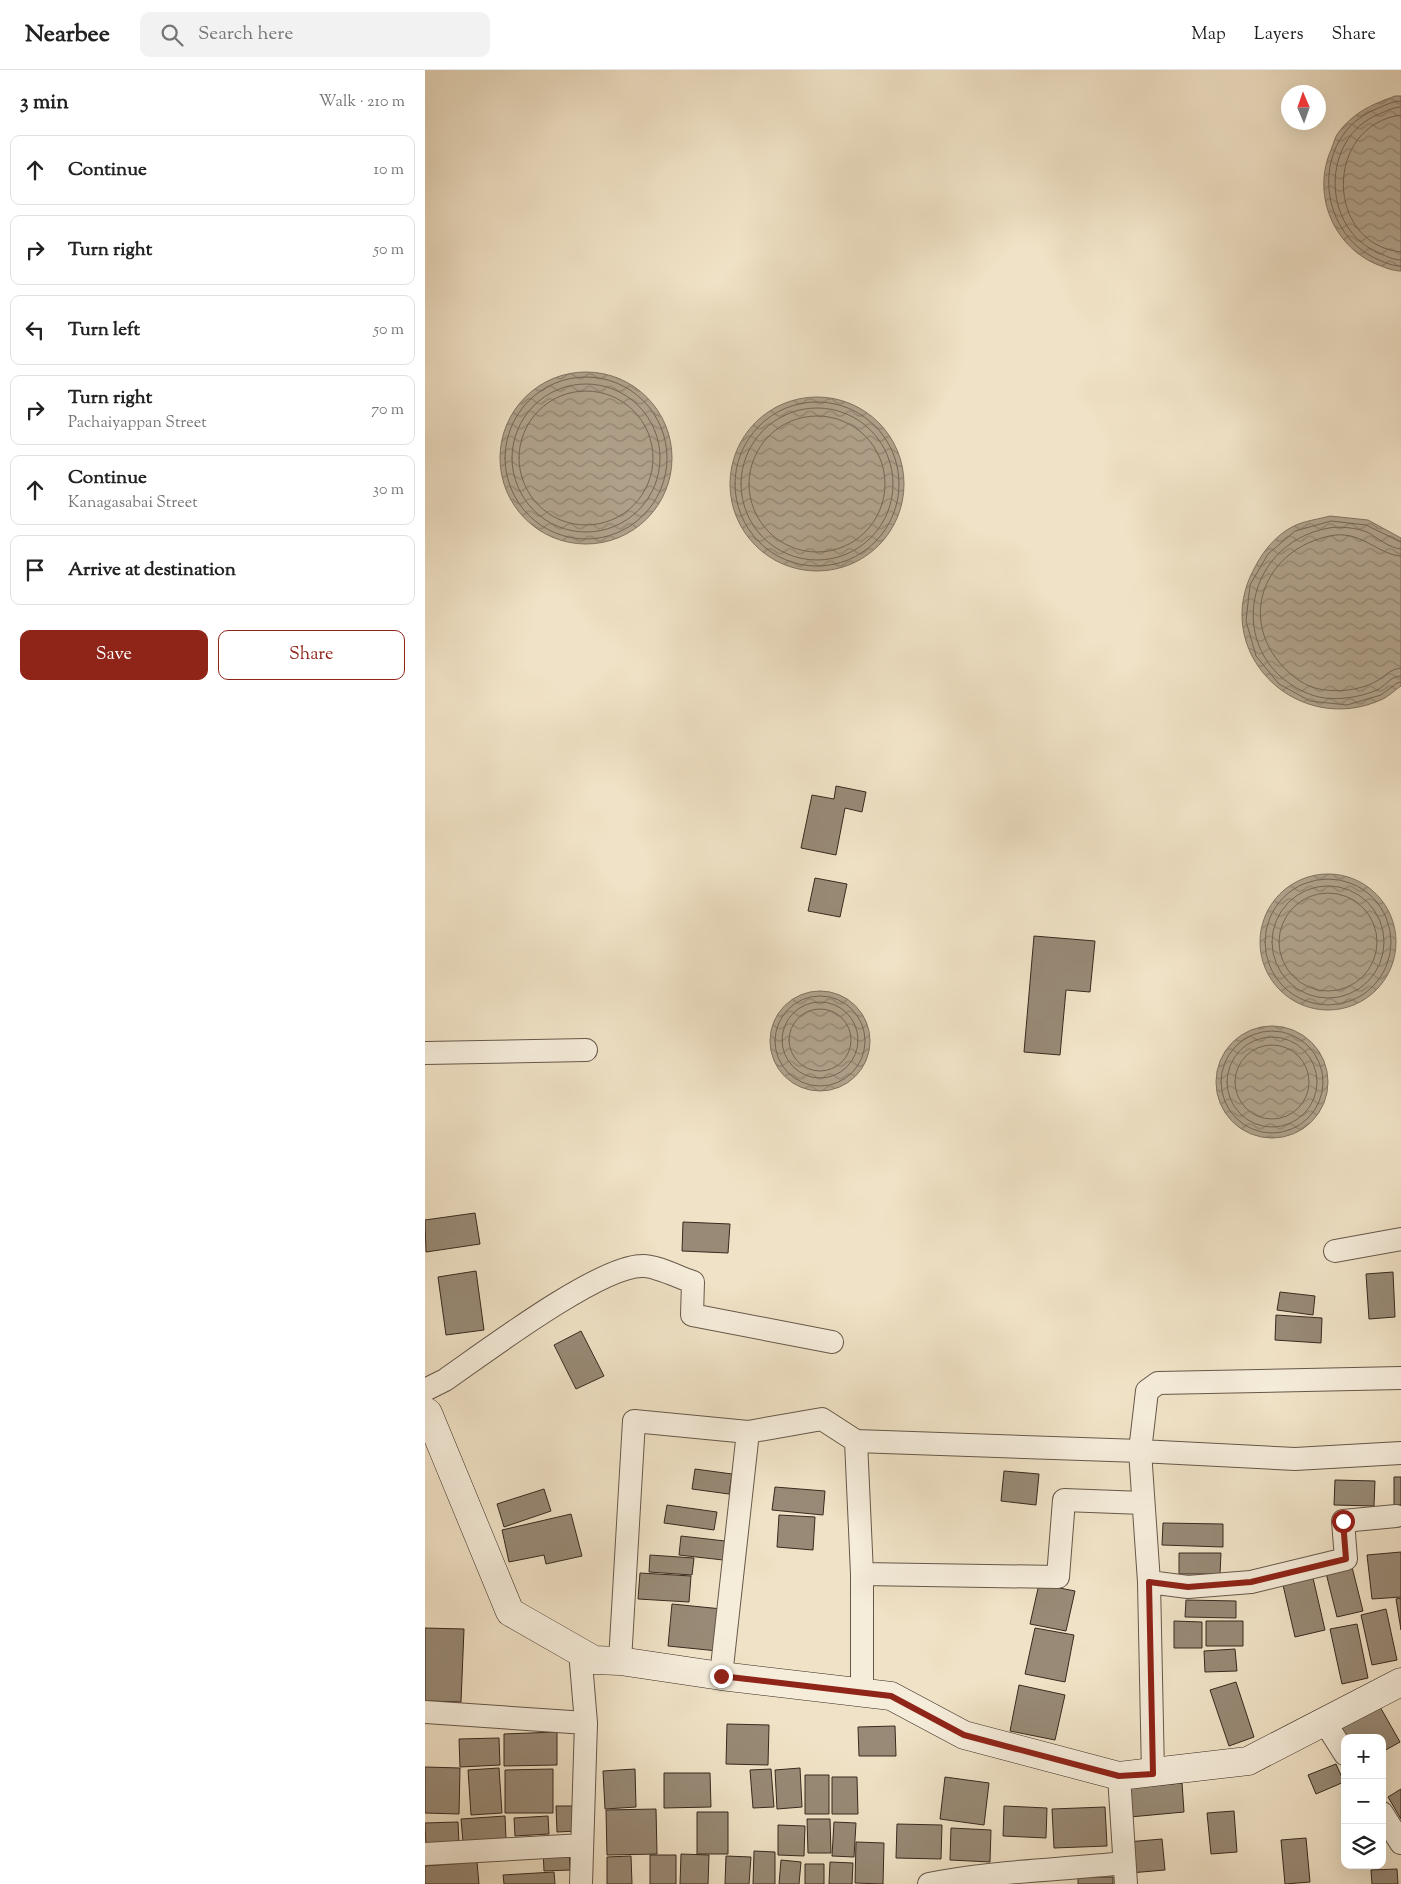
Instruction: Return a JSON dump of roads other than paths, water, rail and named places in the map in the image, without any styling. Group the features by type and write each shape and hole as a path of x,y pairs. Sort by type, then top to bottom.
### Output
{"main road":[{"path":"425,1411 428,1413 510,1612 594,1660 620,1661 721,1676 891,1696 964,1735 1119,1776 1153,1774 1248,1761 1324,1720 1401,1682"}],"street":[{"path":"425,1053 586,1050"},
{"path":"1335,1251 1401,1239"},
{"path":"425,1390 445,1380 594,1282 643,1265 693,1282 692,1314 832,1342"},
{"path":"1153,1774 1149,1582 1140,1451 1147,1391 1158,1383 1401,1378"},
{"path":"620,1661 634,1421 748,1432 822,1419 856,1441 1295,1458 1401,1453"},
{"path":"721,1676 748,1432"},
{"path":"856,1441 862,1574 863,1693"},
{"path":"862,1574 1058,1577 1064,1500 1143,1504"},
{"path":"1149,1582 1188,1587 1251,1582 1346,1559 1343,1521 1396,1516"},
{"path":"580,1651 586,1723 581,1884"},
{"path":"425,1712 586,1723"},
{"path":"1324,1720 1341,1748"},
{"path":"929,1884 1003,1872 1125,1873 1119,1776"},
{"path":"1386,1819 1401,1843"},
{"path":"425,1854 582,1845"}],"water":[{"path":"1395,96 1401,96 1401,271 1391,270 1376,264 1348,244 1337,231 1330,216 1325,200 1324,183 1326,166 1338,133 1363,110"},
{"path":"586,372 603,374 619,379 647,397 665,425 670,441 672,458 670,475 665,491 647,519 619,537 603,542 586,544 569,542 553,537 525,519 507,491 502,475 500,458 502,441 507,425 525,397 553,379 569,374"},
{"path":"817,397 834,399 858,407 884,429 894,443 900,459 904,484 902,501 894,525 872,551 858,561 842,567 817,571 800,569 776,561 750,539 740,525 734,509 730,484 732,467 740,443 762,417 776,407 792,401"},
{"path":"1330,516 1368,520 1401,538 1401,686 1383,699 1351,708 1320,707 1292,697 1269,680 1252,656 1243,629 1243,598 1255,567 1266,549 1288,529 1307,521"},
{"path":"1328,874 1354,879 1376,894 1391,916 1396,942 1391,968 1376,990 1354,1005 1328,1010 1302,1005 1280,990 1265,968 1260,942 1265,916 1280,894 1302,879"},
{"path":"820,991 839,995 855,1006 866,1022 870,1041 866,1060 855,1076 839,1087 820,1091 801,1087 785,1076 774,1060 770,1041 774,1022 785,1006 801,995"},
{"path":"1272,1026 1294,1030 1312,1042 1324,1060 1328,1082 1324,1104 1312,1122 1294,1134 1272,1138 1250,1134 1232,1122 1220,1104 1216,1082 1220,1060 1232,1042 1250,1030"}]}
